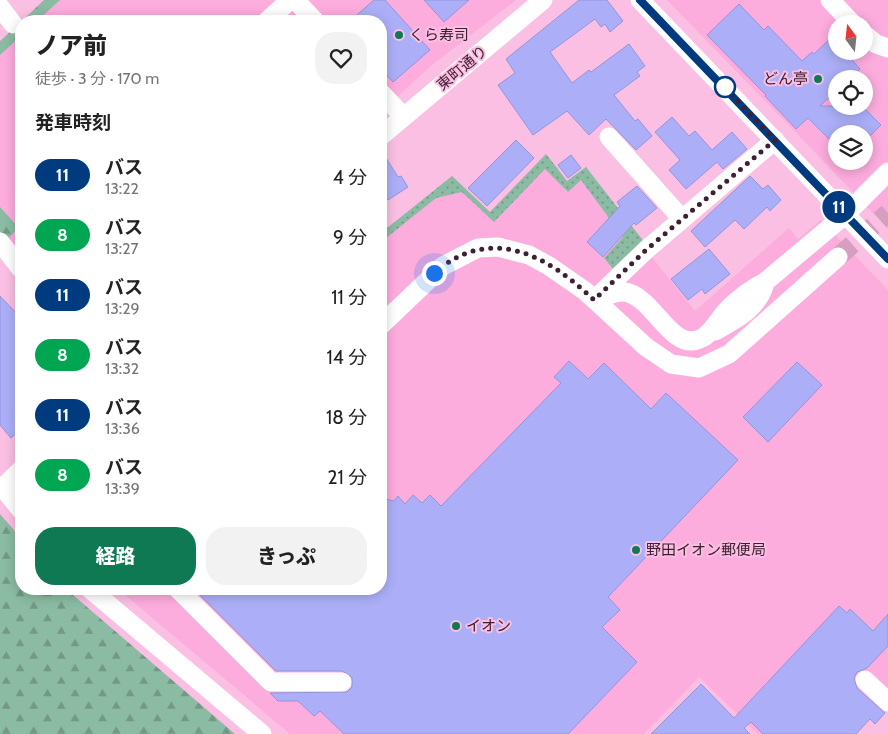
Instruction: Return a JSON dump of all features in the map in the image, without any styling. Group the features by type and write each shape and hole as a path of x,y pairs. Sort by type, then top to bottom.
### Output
{"street":[{"path":"274,15 290,0"},
{"path":"295,0 309,15"},
{"name":"東町通り","path":"387,131 543,0"},
{"path":"640,0 888,259"},
{"path":"830,0 844,15"},
{"path":"0,7 13,24"},
{"path":"873,42 888,48"},
{"path":"387,99 404,117"},
{"path":"608,137 682,219"},
{"path":"594,300 646,250 775,140"},
{"path":"594,300 623,292 636,295 644,301 676,336 688,342 703,338 728,309 752,289 765,282 846,214 888,172"},
{"path":"0,242 15,262"},
{"path":"387,319 443,266 478,248 498,247 529,255 549,266 594,300 646,347 672,364 699,368 729,354 838,257"},
{"path":"15,476 1,489 15,504"},
{"path":"97,595 262,734"},
{"path":"184,595 271,682 342,682"},
{"path":"865,680 888,702"}],"shaded area":[{"path":"44,0 516,0 432,65 387,106 387,15 28,15"},
{"path":"667,0 888,0 888,229 832,170 873,170 873,125 828,125 828,166"},
{"path":"15,27 15,254 0,235 0,41"},
{"path":"546,154 567,181 586,167 646,250 695,311 789,228 798,239 821,220 888,290 888,696 866,675 809,734 758,734 699,677 644,734 290,734 125,595 387,595 387,228 452,176 490,212"}],"green space":[{"path":"44,0 60,0 44,15 28,15"},
{"path":"15,27 15,41 0,55 0,41"},
{"path":"546,154 567,181 586,167 645,243 613,269 604,258 623,237 581,180 568,192 545,169 494,222 462,192 436,198 387,237 387,228 452,176 490,212"},
{"path":"0,207 15,224 15,232 5,241 0,235"},
{"path":"0,514 15,531 15,595 73,595 235,734 0,734"}],"building":[{"name":"くら寿司","path":"374,0 385,0 430,50 393,82 387,76 387,15 357,15"},
{"path":"424,0 469,0 444,22"},
{"path":"579,0 607,0 623,21 610,32 605,24 601,27 595,19 550,52 572,83 589,70 591,72 629,44 645,66 637,72 640,76 614,95 635,121 638,119 652,136 636,150 606,119 589,135 567,111 533,135 498,85 515,73 506,59"},
{"path":"739,4 764,30 768,26 802,61 812,52 814,54 828,41 828,60 852,60 860,69 828,70 828,98 820,106 828,106 828,115 871,115 881,125 873,133 873,125 828,125 828,138 808,118 796,129 766,95 707,35"},
{"path":"672,117 689,136 695,131 712,150 732,132 747,149 723,169 717,162 686,189 669,170 680,160 655,132"},
{"path":"516,140 534,158 487,206 468,188"},
{"path":"571,155 581,168 568,178 558,165"},
{"path":"387,160 398,177 401,176 408,187 388,200"},
{"path":"750,176 763,189 768,185 781,200 770,211 767,207 744,229 735,220 705,247 691,231"},
{"path":"637,186 657,208 636,225 634,223 603,257 587,242 620,206 617,202"},
{"path":"709,249 730,274 705,294 702,289 688,300 671,279"},
{"path":"0,296 15,312 15,434 11,438 0,425"},
{"path":"569,361 588,379 604,363 651,409 666,393 738,460 608,597 620,610 602,627 637,662 568,734 344,734 320,711 314,716 298,701 278,701 270,693 347,692 352,687 352,677 342,671 276,671 200,595 387,595 387,499 394,501 398,496 405,504 413,495 422,503 430,495 441,506 561,383 554,377"},
{"path":"797,362 822,385 768,442 743,417"},
{"path":"839,606 847,613 850,609 873,631 888,614 888,646 866,669 857,672 854,678 857,688 885,713 875,724 870,719 856,734 763,734 751,722 744,728 750,734 651,734 701,684 734,718"}],"tunnel":[{"path":"838,257 888,213"}],"bus line":[{"name":"11","path":"640,0 888,259"}],"place":[{"name":"くら寿司","path":"399,35"},
{"name":"どん亭","path":"818,79"},
{"name":"野田イオン郵便局","path":"636,550"},
{"name":"イオン","path":"456,626"}],"route":[{"path":"434,273 462,254 478,248 498,247 513,249 549,266 585,291 594,300 632,262 775,140 722,84 725,87"}]}
